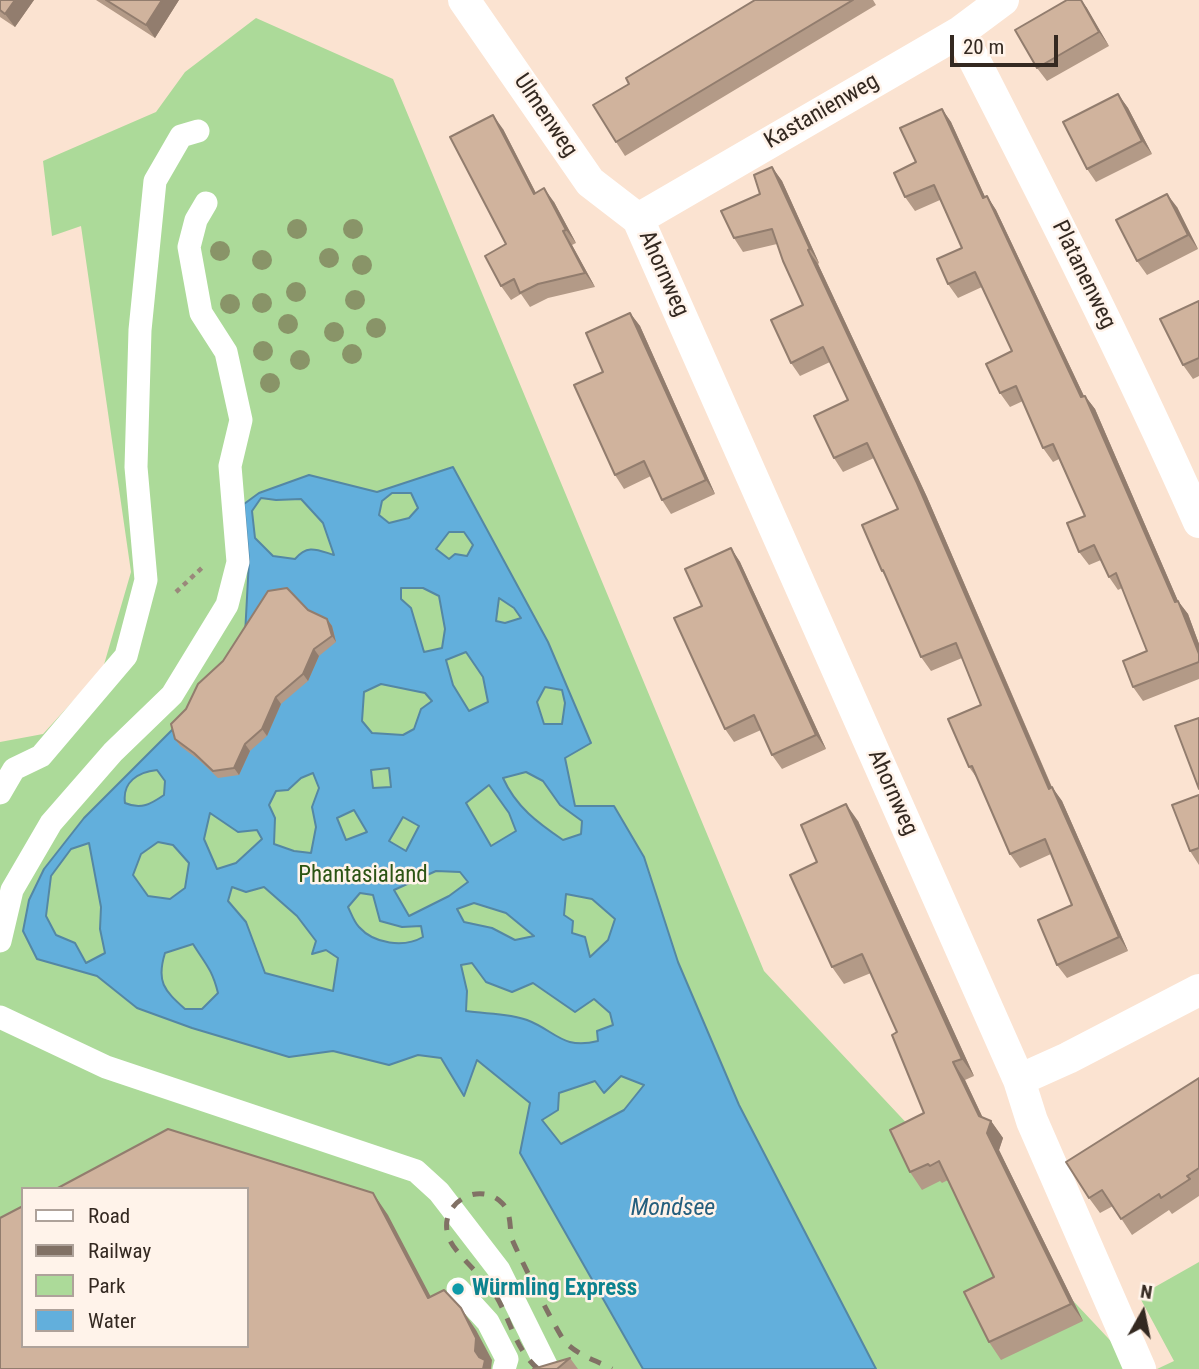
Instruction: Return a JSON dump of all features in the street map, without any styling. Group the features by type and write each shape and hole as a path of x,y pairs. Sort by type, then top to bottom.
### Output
{"street":[{"name":"Ulmenweg","path":"464,0 590,182 638,219"},
{"name":"Kastanienweg","path":"638,219 960,32 1003,0"},
{"name":"Platanenweg","path":"960,32 1065,237 1199,522"},
{"path":"0,793 14,769 41,756 126,656 146,580 136,467 140,330 155,181 181,136 198,131"},
{"path":"0,941 12,890 51,823 113,752 172,695 227,605 239,562 230,466 241,420 226,352 201,313 188,247 195,220 206,203"},
{"name":"Ahornweg","path":"638,219 1018,1080 1032,1121 1140,1369"},
{"path":"1018,1080 1068,1058 1199,990"},
{"path":"0,1017 106,1067 416,1171 439,1192 499,1270 548,1369"},
{"path":"458,1289 488,1322 507,1359 504,1369"}],"path":[{"path":"170,597 209,561"}],"green space":[{"name":"Phantasialand","path":"256,18 393,79 764,971 1137,1369 0,1369 0,742 43,734 103,668 131,572 81,226 52,236 43,161 156,112 185,72"},
{"path":"1199,1262 1199,1369 1157,1369 1174,1361 1139,1296"}],"water":[{"name":"Mondsee","path":"453,467 548,642 591,743 565,758 575,806 614,806 644,857 678,962 739,1105 876,1369 643,1369 520,1153 530,1103 477,1060 464,1096 441,1058 418,1055 389,1065 333,1051 289,1057 192,1028 137,1008 97,976 37,959 23,931 29,900 44,869 84,818 181,721 245,635 249,560 244,504 259,493 309,475 377,492","holes":["392,493 411,493 418,508 409,518 389,523 379,515 382,501","261,498 301,499 323,523 334,555 309,550 295,559 273,556 255,538 252,511","449,532 464,532 473,545 467,556 455,554 449,559 436,549","401,588 423,588 439,596 445,629 442,648 424,652 411,608 401,599","499,598 514,608 521,618 505,623 496,621","466,652 483,677 488,702 469,711 453,685 446,660","381,684 425,693 432,701 421,709 414,729 403,735 372,733 362,721 364,692","545,687 562,690 565,703 562,724 544,724 537,702","389,768 391,787 373,788 371,770","157,770 165,781 164,795 146,805 125,803 126,789 133,779","526,772 543,781 560,805 582,821 581,834 563,840 536,821 521,806 503,778","313,773 319,788 312,807 316,827 311,853 274,844 275,818 269,805 276,791 288,790 301,778","489,785 509,813 516,831 491,846 466,803","354,810 367,832 346,840 337,818","210,813 238,832 257,830 262,839 236,863 217,869 204,839","403,817 419,826 406,851 389,841","158,842 173,845 189,863 185,888 170,899 148,896 133,875 141,854","89,843 101,907 100,929 105,953 86,963 75,943 56,935 46,916 51,876 71,849","436,871 460,872 468,882 449,896 409,916 394,890","232,887 246,892 264,887 297,916 316,941 312,954 326,950 338,958 333,991 265,973 246,922 228,901","360,893 373,895 380,921 402,927 421,926 423,937 398,943 381,941 365,933 357,925 348,907","566,894 592,899 615,919 608,940 590,957 585,937 572,933 573,921 564,915","474,903 506,913 534,936 515,940 492,928 464,922 457,909","193,944 211,972 218,993 202,1009 185,1009 167,991 162,978 165,953","472,963 486,982 512,992 533,983 575,1012 594,999 610,1013 613,1025 597,1031 598,1041 576,1043 560,1038 537,1024 505,1015 466,1011 467,991 461,965","621,1076 644,1085 624,1110 561,1144 542,1120 558,1110 559,1093 595,1081 604,1093"]}],"building":[{"path":"0,0 15,0 5,14 0,10"},
{"path":"106,0 162,0 146,25"},
{"path":"755,0 853,0 616,142 593,105 629,84 626,78"},
{"path":"1067,0 1081,0 1099,32 1037,68 1015,30"},
{"path":"1118,94 1142,141 1087,169 1063,122"},
{"path":"942,109 983,198 987,196 1081,397 1085,396 1175,602 1178,601 1199,654 1199,662 1133,687 1123,661 1147,651 1116,573 1109,577 1094,545 1079,552 1067,523 1085,516 1053,444 1043,448 1016,386 1000,393 986,364 1012,351 975,272 948,284 937,259 962,248 934,185 905,197 894,173 916,162 900,128"},
{"path":"493,115 534,194 544,188 585,273 538,284 520,293 514,279 501,286 485,256 506,244 450,137"},
{"path":"772,167 917,483 1049,789 1052,787 1119,937 1057,965 1038,920 1072,905 1045,839 1010,854 972,766 969,767 948,719 981,705 956,643 921,657 862,525 898,509 867,443 834,458 814,416 848,400 823,347 791,363 771,320 803,305 772,229 734,238 721,211 760,194 754,175"},
{"path":"1167,194 1188,235 1137,261 1116,220"},
{"path":"1199,301 1199,358 1183,365 1160,319"},
{"path":"630,313 706,480 662,500 644,461 615,475 574,385 603,372 586,333"},
{"path":"731,548 816,735 772,755 754,715 725,729 674,618 702,606 685,569"},
{"path":"287,588 308,610 327,619 332,636 314,649 303,674 276,697 262,729 245,744 234,768 213,771 175,739 171,724 186,709 198,684 223,661 268,591"},
{"path":"1199,718 1199,789 1175,726"},
{"path":"1199,795 1199,848 1190,851 1172,805"},
{"path":"846,804 962,1059 953,1062 979,1116 991,1121 987,1133 1071,1304 989,1342 964,1292 994,1277 939,1161 910,1172 890,1130 924,1113 892,1035 897,1032 862,954 832,967 790,875 817,862 801,825"},
{"path":"1199,1078 1199,1168 1187,1176 1190,1179 1161,1198 1159,1194 1121,1219 1102,1190 1089,1198 1066,1162"},
{"path":"168,1129 373,1193 428,1298 444,1290 461,1308 476,1338 475,1351 485,1360 483,1369 0,1369 0,1218 21,1207 21,1348 248,1348 248,1187 60,1187"},
{"path":"570,1358 557,1369 533,1369"}],"railway":[{"path":"538,1369 524,1353 496,1296 449,1238 448,1215 462,1199 471,1195 492,1196 505,1207 515,1247 566,1343 612,1369"}],"place":[{"name":"Würmling Express","path":"458,1289"}]}
